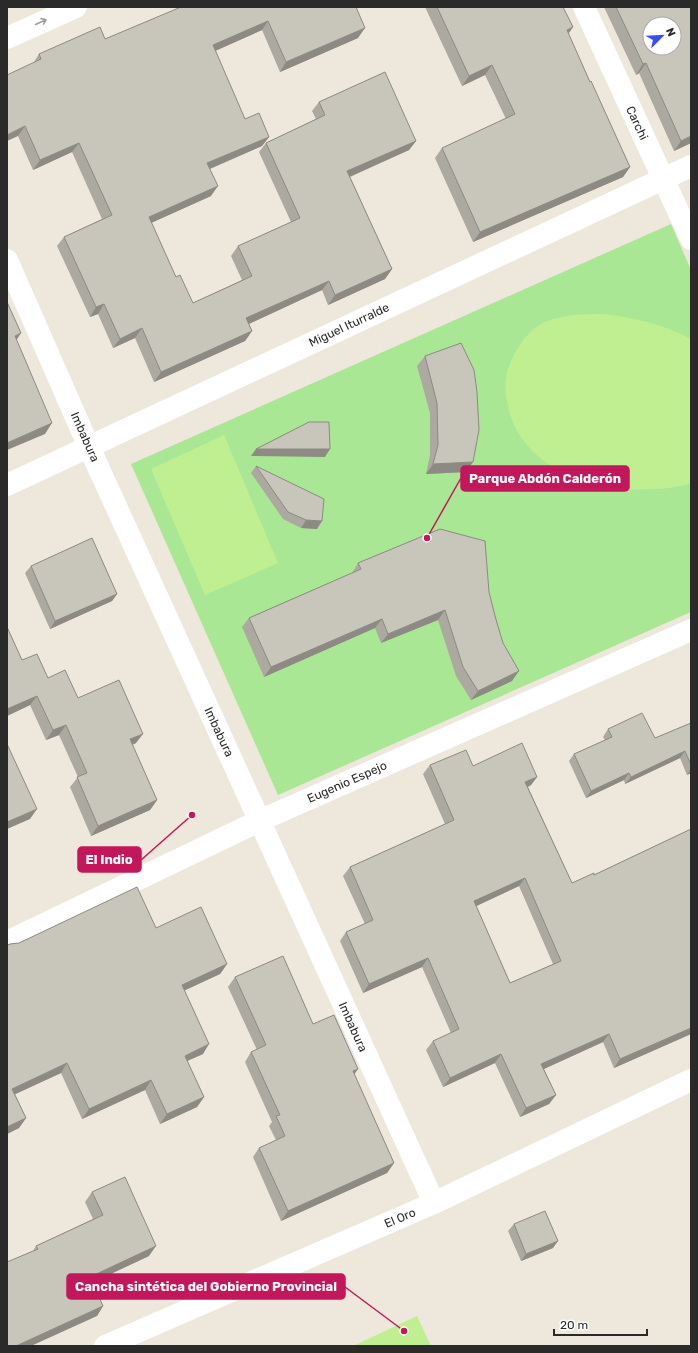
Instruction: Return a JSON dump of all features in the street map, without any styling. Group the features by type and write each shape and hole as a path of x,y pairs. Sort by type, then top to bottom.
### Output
{"street":[{"path":"7,38 76,7"},
{"name":"Carchi","path":"584,7 691,240"},
{"name":"Miguel Iturralde","path":"7,485 691,166"},
{"name":"Imbabura","path":"7,260 89,447 434,1203"},
{"name":"Eugenio Espejo","path":"7,942 259,821 691,630"},
{"name":"El Oro","path":"105,1346 434,1203 691,1080"}],"green space":[{"path":"671,224 691,270 691,612 278,795 131,464"},
{"path":"604,314 649,322 670,329 691,339 691,483 664,488 625,489 603,486 581,480 561,472 542,460 527,445 515,427 508,406 506,375 510,363 523,341 535,328 552,319 574,315"},
{"path":"224,435 278,563 205,595 151,469"},
{"path":"417,1316 431,1346 353,1346"}],"building":[{"path":"181,7 356,7 365,28 286,62 268,21 213,45 245,119 259,113 269,137 207,163 218,186 149,217 176,277 180,275 193,303 252,276 238,246 300,218 266,143 325,115 319,102 385,72 416,141 347,171 392,269 335,295 329,281 246,318 252,331 161,372 142,328 120,339 104,304 96,307 64,237 112,215 79,143 40,160 25,126 7,135 7,75 41,59 39,54 100,27 105,39"},
{"path":"437,7 563,7 573,27 567,30 630,167 480,232 442,148 515,114 492,65 469,76"},
{"path":"616,7 691,7 691,136 681,141 646,63 643,64"},
{"path":"7,302 21,333 15,336 52,423 7,443"},
{"path":"461,343 474,370 477,392 479,430 473,462 433,464 438,445 437,403 425,356"},
{"path":"309,422 329,422 330,449 256,449"},
{"path":"256,466 324,499 322,521 306,520 288,512"},
{"path":"440,529 485,541 489,592 495,616 503,643 519,671 478,691 463,667 445,610 388,634 382,619 271,667 249,618 361,569 358,563"},
{"path":"92,538 117,594 55,621 31,566"},
{"path":"7,627 22,660 37,654 48,678 65,670 78,698 119,680 143,734 130,739 157,800 98,826 77,777 87,773 66,725 53,730 37,696 7,709"},
{"path":"642,713 655,738 691,723 691,765 685,751 631,777 629,773 591,791 574,754 612,737 608,729"},
{"path":"522,743 537,777 525,782 572,883 594,873 594,875 691,829 691,1028 620,1059 609,1034 541,1064 556,1095 526,1108 501,1054 450,1078 433,1041 459,1029 428,958 369,984 346,932 373,920 350,867 454,820 430,765 466,750 473,766","holes":["525,878 561,961 510,983 474,901"]},
{"path":"7,744 37,809 7,822"},
{"path":"137,887 156,928 201,907 227,964 182,985 209,1044 185,1056 204,1097 167,1114 151,1080 89,1109 67,1063 12,1089 26,1118 7,1127 7,945 19,943"},
{"path":"283,956 313,1024 334,1015 358,1069 353,1071 394,1163 288,1211 259,1148 285,1136 276,1116 280,1115 251,1052 266,1045 235,977"},
{"path":"125,1177 156,1246 90,1277 103,1306 16,1346 7,1346 7,1262 38,1249 36,1246 103,1215 92,1192"},
{"path":"545,1211 558,1241 526,1254 514,1224"}],"place":[{"name":"Parque Abdón Calderón","path":"427,538"},
{"name":"El Indio","path":"192,815"},
{"name":"Cancha sintética del Gobierno Provincial","path":"404,1331"}]}
